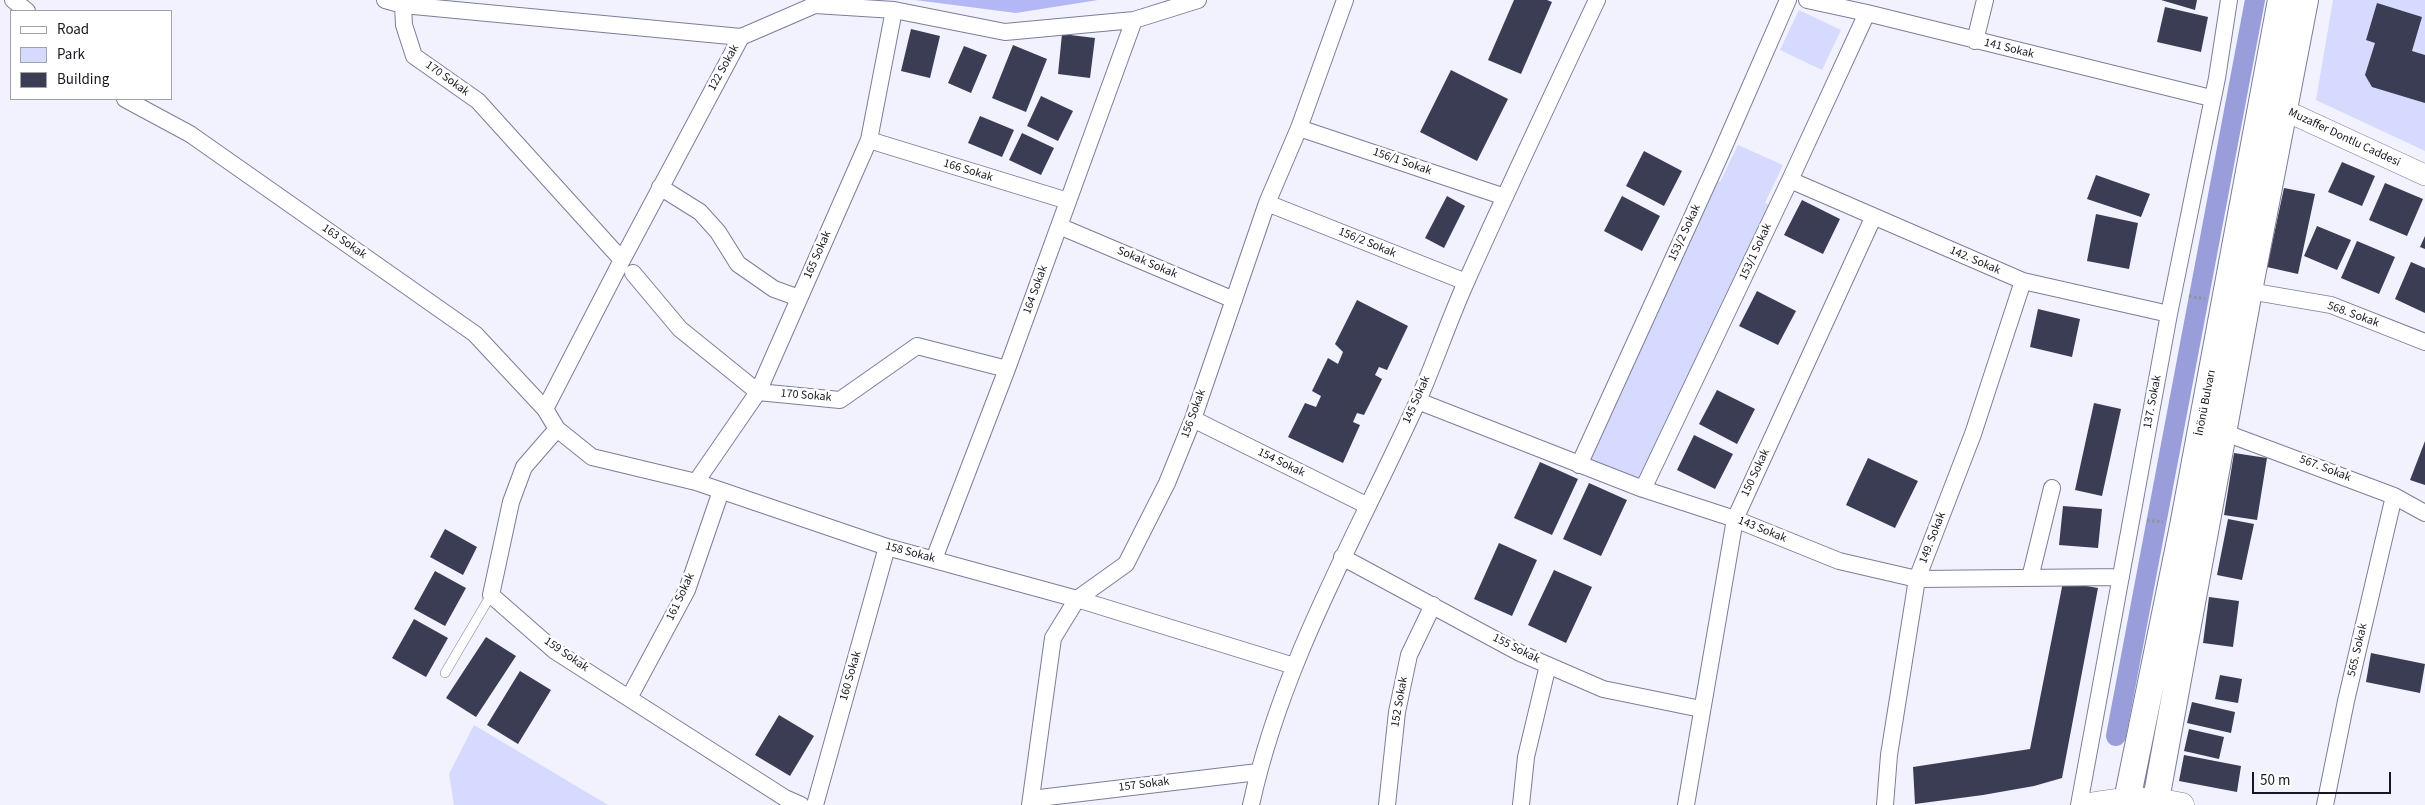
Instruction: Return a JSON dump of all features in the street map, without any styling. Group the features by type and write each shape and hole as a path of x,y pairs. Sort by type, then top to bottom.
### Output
{"main road":[{"name":"İnönü Bulvarı","path":"2156,802 2249,291 2273,108 2281,0"},
{"name":"İnönü Bulvarı","path":"2125,803 2273,108 2305,0"},
{"path":"2089,805 2156,802 2182,805"}],"street":[{"path":"13,0 26,10"},
{"path":"385,0 403,5 741,36"},
{"name":"122 Sokak","path":"545,409 741,36 815,5 894,10 1005,32 1134,20 1198,0"},
{"name":"156 Sokak","path":"1030,802 1053,638 1077,599 1126,564 1167,483 1193,419 1268,203 1299,128 1345,0"},
{"name":"145 Sokak","path":"1251,805 1258,772 1294,666 1342,557 1418,401 1466,282 1597,0"},
{"name":"153/2 Sokak","path":"1579,465 1716,164 1788,0"},
{"name":"141 Sokak","path":"1807,0 1867,12 1975,41 2211,98"},
{"path":"1975,41 1985,0"},
{"name":"137. Sokak","path":"2079,805 2169,314 2230,0"},
{"name":"170 Sokak","path":"403,5 404,25 414,56 478,101 622,260"},
{"name":"165 Sokak","path":"696,482 758,392 869,140 894,10"},
{"name":"153/1 Sokak","path":"1643,490 1790,180 1867,12"},
{"name":"164 Sokak","path":"934,559 1008,369 1134,20"},
{"name":"163 Sokak","path":"127,100 190,134 476,334 545,409"},
{"name":"Muzaffer Dontlu Caddesi","path":"2273,108 2425,175"},
{"name":"156/1 Sokak","path":"1299,128 1505,197"},
{"name":"166 Sokak","path":"869,140 1068,201"},
{"name":"142. Sokak","path":"1790,180 2023,281 2169,314"},
{"path":"660,187 700,212 718,232 738,264 774,289 799,298"},
{"name":"156/2 Sokak","path":"1268,203 1466,282"},
{"name":"150 Sokak","path":"1686,805 1735,518 1874,218"},
{"name":"Sokak Sokak","path":"1059,226 1234,300"},
{"path":"633,274 680,329 758,392"},
{"name":"149. Sokak","path":"1885,805 1889,755 1918,579 1973,434 2023,281"},
{"name":"568. Sokak","path":"2249,291 2331,305 2425,342"},
{"name":"170 Sokak","path":"758,392 840,400 917,346 1008,369"},
{"name":"143 Sokak","path":"1418,401 1643,490 1735,518 1839,560 1918,579 2121,577"},
{"name":"158 Sokak","path":"545,409 558,429 592,458 696,482 887,548 934,559 1077,599 1294,666"},
{"name":"154 Sokak","path":"1193,419 1368,506"},
{"path":"491,594 511,502 524,467 558,429"},
{"name":"567. Sokak","path":"2223,432 2394,496 2425,513"},
{"path":"2030,578 2052,488"},
{"name":"161 Sokak","path":"629,698 687,590 721,491"},
{"name":"565. Sokak","path":"2325,805 2346,701 2394,496"},
{"name":"160 Sokak","path":"815,805 887,548"},
{"name":"155 Sokak","path":"1342,557 1520,653 1603,689 1701,709"},
{"name":"159 Sokak","path":"491,594 555,650 785,798 801,805"},
{"name":"152 Sokak","path":"1387,805 1397,712 1409,655 1433,606"},
{"path":"1521,805 1526,757 1548,665"},
{"name":"157 Sokak","path":"1030,802 1258,772"}],"lane":[{"path":"445,673 491,594"}],"path":[{"path":"2183,296 2209,299"},
{"path":"2142,519 2167,523"}],"green space":[{"path":"2333,0 2425,0 2425,151 2316,100"},
{"path":"1799,10 1841,30 1822,70 1780,50"},
{"path":"1738,145 1783,165 1765,203 1777,208 1643,489 1579,465 1710,178 1720,182"},
{"path":"474,725 608,805 454,805 449,774"}],"shaded area":[{"path":"915,0 1098,0 1016,13"}],"building":[{"path":"1514,0 1547,0 1552,2 1521,74 1488,60"},
{"path":"2161,0 2197,0 2195,10"},
{"path":"2377,3 2422,17 2412,51 2425,55 2425,103 2372,87 2365,75 2375,43 2366,40"},
{"path":"2165,7 2208,17 2201,52 2157,42"},
{"path":"911,29 940,36 930,78 901,71"},
{"path":"1062,34 1095,38 1090,78 1058,74"},
{"path":"1013,45 1047,59 1026,112 992,98"},
{"path":"964,46 987,55 971,93 948,83"},
{"path":"1451,70 1508,99 1477,161 1420,132"},
{"path":"1041,96 1073,111 1058,141 1027,126"},
{"path":"980,116 1014,130 1002,157 968,143"},
{"path":"1022,133 1054,148 1041,175 1009,160"},
{"path":"1644,151 1682,171 1664,206 1626,186"},
{"path":"2342,162 2375,176 2362,206 2328,192"},
{"path":"2096,175 2150,194 2141,217 2087,199"},
{"path":"2385,183 2423,199 2407,236 2369,220"},
{"path":"2284,188 2315,194 2298,274 2267,267"},
{"path":"1447,196 1465,206 1444,248 1425,238"},
{"path":"1622,196 1660,216 1642,251 1604,231"},
{"path":"1802,200 1840,219 1823,254 1784,235"},
{"path":"2096,214 2138,223 2129,269 2087,261"},
{"path":"2317,226 2351,240 2337,270 2304,256"},
{"path":"2425,236 2425,249 2420,247"},
{"path":"2357,241 2395,257 2379,294 2341,278"},
{"path":"2411,262 2425,268 2425,313 2395,299"},
{"path":"1757,291 1796,311 1778,345 1739,326"},
{"path":"1357,300 1408,326 1387,370 1379,367 1375,375 1382,379 1364,415 1357,413 1353,422 1360,425 1343,463 1288,437 1305,403 1316,407 1321,396 1312,391 1328,358 1338,364 1343,352 1335,344"},
{"path":"2038,309 2080,319 2072,357 2030,347"},
{"path":"1717,390 1755,409 1737,444 1699,424"},
{"path":"2094,403 2121,409 2102,496 2075,490"},
{"path":"1694,435 1733,454 1715,489 1677,470"},
{"path":"2425,441 2425,485 2410,480"},
{"path":"2234,453 2267,458 2257,520 2224,515"},
{"path":"1868,458 1918,481 1895,528 1846,505"},
{"path":"1540,462 1578,479 1552,535 1514,518"},
{"path":"1589,483 1627,500 1601,556 1563,539"},
{"path":"2063,506 2102,509 2098,548 2059,545"},
{"path":"2228,519 2254,524 2242,580 2217,575"},
{"path":"445,529 477,547 463,575 430,557"},
{"path":"1499,543 1537,560 1512,616 1474,599"},
{"path":"1554,570 1592,587 1566,643 1528,625"},
{"path":"435,571 466,588 445,626 414,609"},
{"path":"2063,582 2098,588 2062,778 2034,786 1915,804 1913,767 2030,749"},
{"path":"2209,597 2239,601 2233,647 2203,643"},
{"path":"414,619 448,638 426,677 392,658"},
{"path":"486,637 516,656 476,717 446,698"},
{"path":"2371,653 2425,664 2420,693 2366,682"},
{"path":"520,671 551,690 518,744 487,725"},
{"path":"2220,675 2242,679 2238,703 2215,699"},
{"path":"2192,702 2235,712 2231,733 2187,723"},
{"path":"779,715 814,736 790,776 755,755"},
{"path":"2189,729 2224,737 2219,759 2184,751"},
{"path":"2184,755 2241,766 2237,792 2179,781"}],"waterway":[{"path":"2116,736 2255,0"}]}
